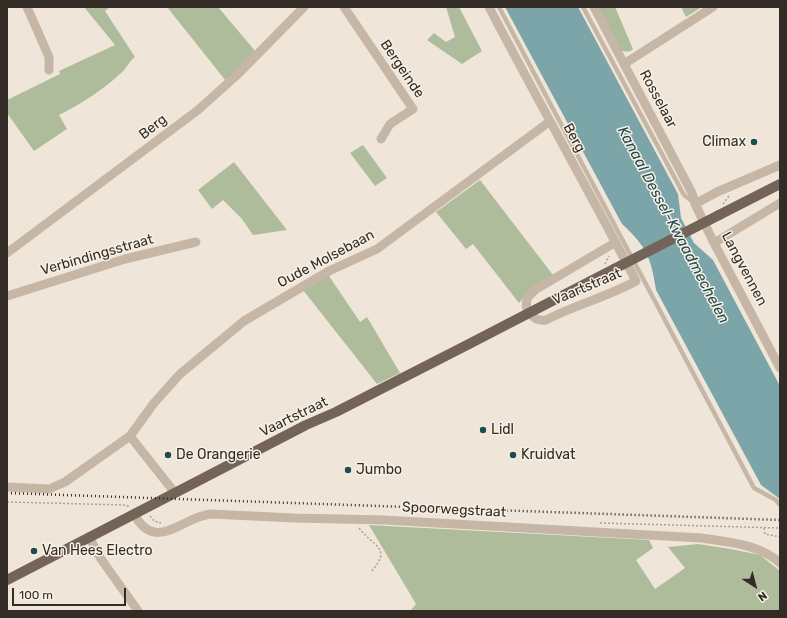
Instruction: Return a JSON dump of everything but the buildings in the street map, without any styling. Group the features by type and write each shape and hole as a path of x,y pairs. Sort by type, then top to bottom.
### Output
{"main road":[{"name":"Vaartstraat","path":"7,580 175,492 460,349 529,312 780,184"}],"street":[{"path":"27,7 49,57 49,70"},
{"name":"Berg","path":"7,254 198,110 237,75 304,7"},
{"name":"Bergeinde","path":"344,7 413,109 390,124 381,139"},
{"name":"Berg","path":"489,7 549,122 619,240 640,280"},
{"name":"Rosselaar","path":"594,7 692,193 695,204"},
{"path":"624,64 713,7"},
{"name":"Oude Molsebaan","path":"7,487 49,489 58,486 130,436 154,403 180,374 244,321 315,279 377,249 549,122"},
{"path":"695,204 717,192 780,164"},
{"path":"714,243 780,203"},
{"name":"Langvennen","path":"695,204 780,368"},
{"name":"Vaartstraat","path":"619,240 535,290 528,296 527,303 529,312 538,321 546,320 616,292 640,280"},
{"name":"Verbindingsstraat","path":"7,296 124,259 196,242"},
{"path":"130,436 175,492"},
{"name":"Spoorwegstraat","path":"134,514 143,527 156,533 169,531 203,515 211,514 384,520 701,538 754,549 766,553 780,563"},
{"path":"89,538 101,559 138,611"}],"lane":[{"path":"499,7 619,240"},
{"path":"583,7 684,195 695,204"},
{"path":"640,280 754,488 776,500 780,505"}],"path":[{"path":"719,215 723,201 729,196"},
{"path":"600,276 609,256"},
{"path":"7,502 126,505 129,506 134,514"},
{"path":"146,508 154,521 164,523"},
{"path":"353,520 364,535 377,545 381,553 381,560 372,572"},
{"path":"764,528 765,534 780,537"}],"green space":[{"path":"84,7 110,7 105,11 135,57 123,71 107,85 84,101 59,115 67,129 34,151 7,113 7,100 60,74 59,71 115,45"},
{"path":"167,7 218,7 256,52 226,81"},
{"path":"446,7 459,7 482,51 462,64 427,40 434,33 446,42 455,37"},
{"path":"598,7 615,7 633,49 627,52 620,50"},
{"path":"681,7 702,7 686,17"},
{"path":"363,145 387,178 375,186 350,153"},
{"path":"234,162 287,230 253,235 242,219 223,200 212,209 198,190"},
{"path":"480,180 553,275 526,295 519,303 473,244 466,249 436,212"},
{"path":"329,276 360,322 367,317 400,373 377,384 303,290"},
{"path":"369,525 649,540 653,548 636,560 655,589 685,568 668,547 698,544 760,555 780,571 780,611 410,611 416,604"}],"water":[{"name":"Kanaal Dessel-Kwaadmechelen","path":"505,7 578,7 678,194 681,218 694,243 713,260 780,386 780,499 761,485 656,290 652,269 646,253 637,239 622,224"}],"railway":[{"path":"7,493 780,520"}],"place":[{"name":"Climax","path":"754,142"},
{"name":"Lidl","path":"483,430"},
{"name":"De Orangerie","path":"168,455"},
{"name":"Kruidvat","path":"513,455"},
{"name":"Jumbo","path":"348,470"},
{"name":"Van Hees Electro","path":"34,551"}]}
